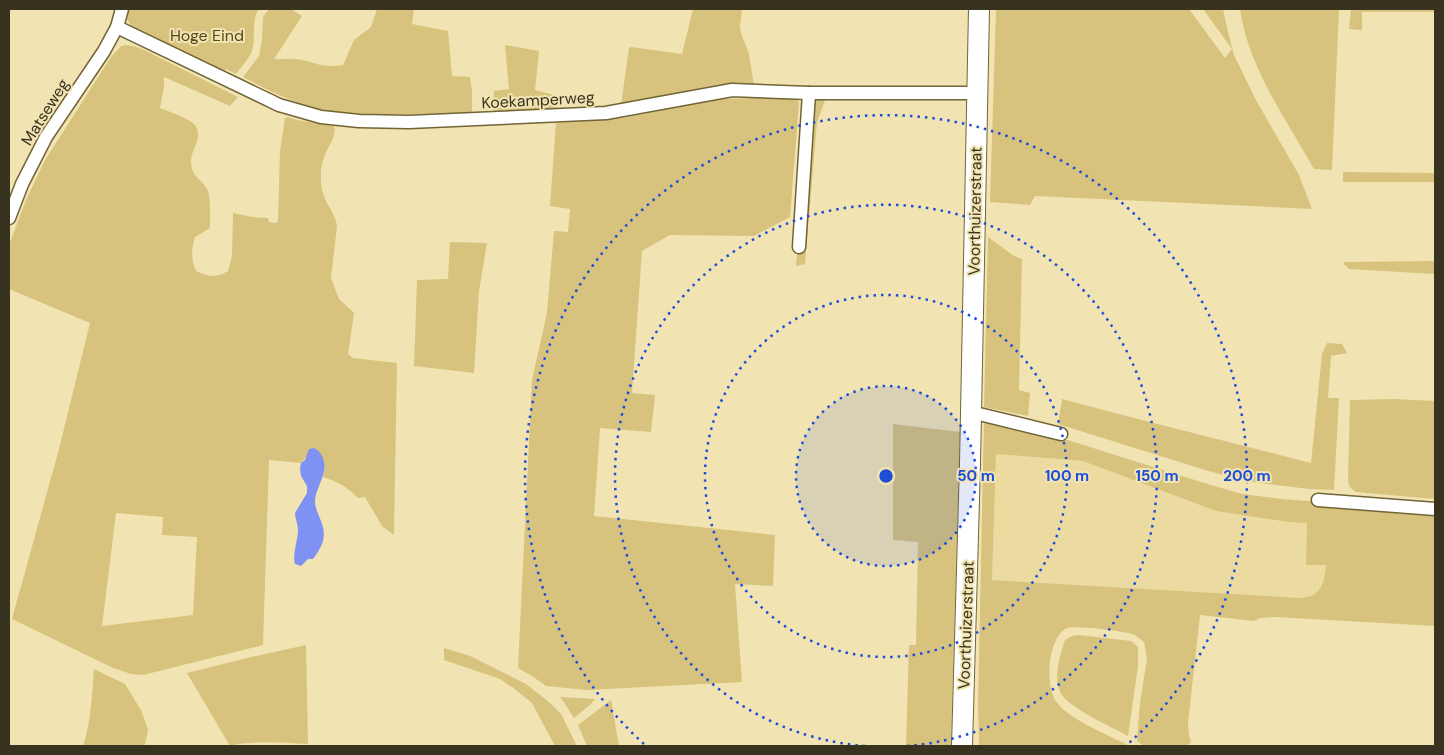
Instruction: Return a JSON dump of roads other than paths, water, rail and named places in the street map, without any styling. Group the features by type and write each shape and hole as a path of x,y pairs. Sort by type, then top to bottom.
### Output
{"main road":[{"name":"Voorthuizerstraat","path":"962,746 979,9"}],"street":[{"name":"Matseweg","path":"9,218 22,184 46,137 104,52 117,27 122,9"},
{"name":"Koekamperweg","path":"117,27 279,105 320,117 359,121 409,122 606,113 732,90 809,93 977,93"},
{"path":"799,247 809,93"},
{"path":"971,414 979,414 1061,434"},
{"path":"1318,500 1435,509"}],"water":[{"path":"314,448 318,450 324,462 324,473 315,501 316,509 322,522 324,538 313,559 308,559 301,566 295,564 294,560 298,530 295,513 307,493 307,486 301,476 301,463 305,460 309,449"}],"park label":[{"name":"Hoge Eind","path":"207,35"}]}
